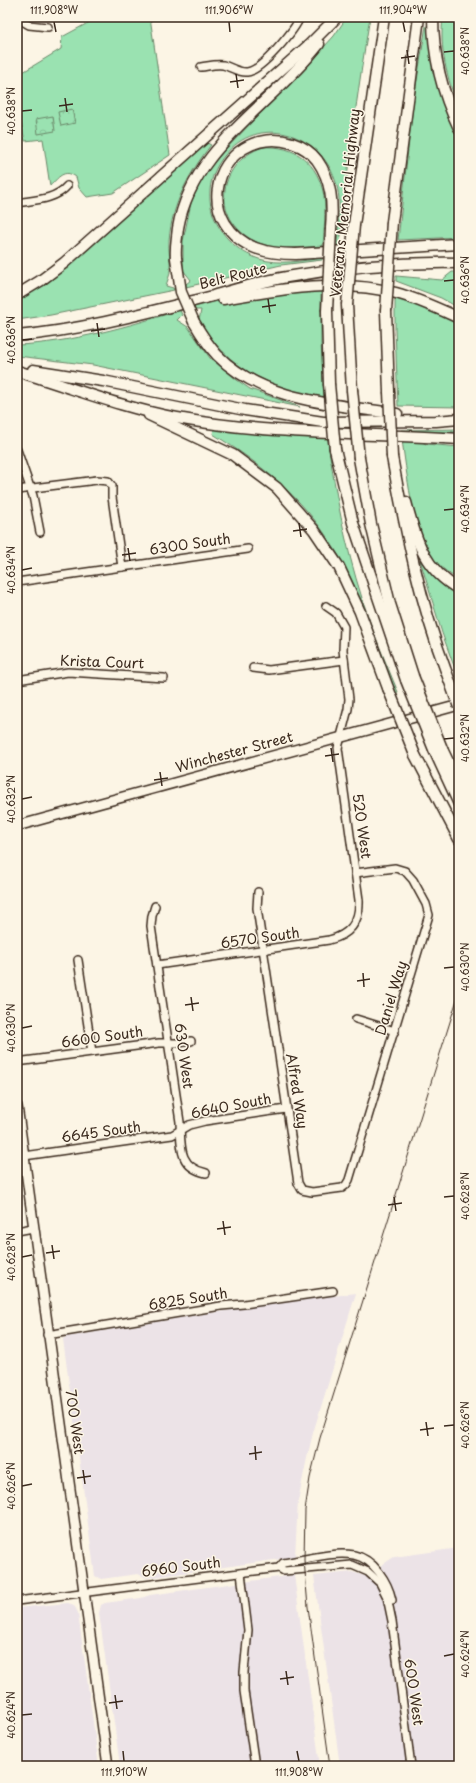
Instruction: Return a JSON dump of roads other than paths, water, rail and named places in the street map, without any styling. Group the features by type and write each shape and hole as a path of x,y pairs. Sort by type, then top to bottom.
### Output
{"highway":[{"path":"338,17 313,51 207,160 192,185 181,211 175,248 181,292 194,322 217,355 248,377 278,392 301,399 436,421"},
{"path":"17,296 64,263 310,44 338,17"},
{"name":"Veterans Memorial Highway","path":"384,17 354,224 347,305 352,390 359,458 371,524 409,678 439,751 459,784"},
{"path":"419,17 392,222 386,311 392,457 404,523 434,639 459,706"},
{"path":"433,17 433,39 441,82 459,128"},
{"path":"409,678 353,523 335,449 329,384 328,311 331,229 333,211 328,182 316,158 309,152 299,145 276,139 252,143 239,151 229,160 219,182 217,195 222,218 235,236 248,246 260,251 277,254 296,254 459,244"},
{"name":"Belt Route","path":"17,336 50,333 143,314 286,277 374,266 426,262 459,263"},
{"path":"143,314 282,289 318,285 355,285 397,293 428,304 459,318"},
{"path":"17,369 103,380 245,410 323,422 436,421 459,419"},
{"path":"17,369 130,406 176,418 242,428 459,439"},
{"path":"130,406 233,455 277,488 314,530 338,567 360,612 415,755 459,839"},
{"path":"392,457 413,528 427,562 445,581 459,589"},
{"path":"439,751 459,804"}],"main road":[{"name":"Winchester Street","path":"17,826 459,706"},
{"name":"700 West","path":"17,1106 48,1335 86,1592 108,1766"}],"street":[{"path":"201,67 218,64 244,72 254,70 288,37 295,28 300,17"},
{"path":"17,18 30,25 48,27"},
{"path":"17,203 55,196 63,191 67,186"},
{"path":"17,450 30,488 40,532"},
{"path":"17,490 97,480 108,480 112,486 112,497 122,567"},
{"name":"6300 South","path":"17,582 248,549"},
{"name":"520 West","path":"326,606 336,613 344,627 343,650 349,699 342,737 338,748 360,910 357,919"},
{"path":"253,668 269,670 344,660"},
{"name":"Krista Court","path":"17,680 68,672 164,678"},
{"name":"Daniel Way","path":"346,1186 395,1031 429,915 412,877 402,869 396,868 355,873"},
{"name":"Alfred Way","path":"258,892 257,908 297,1180 300,1188 304,1191 312,1192 346,1186"},
{"name":"630 West","path":"155,906 151,926 169,1043 183,1154 186,1163 192,1169 206,1173"},
{"name":"6570 South","path":"157,966 340,938 352,928 357,919"},
{"path":"78,960 92,1052"},
{"path":"356,1019 395,1031"},
{"name":"6600 South","path":"17,1062 192,1041"},
{"name":"6640 South","path":"181,1130 189,1125 205,1121 286,1109"},
{"name":"6645 South","path":"24,1156 172,1135 181,1130"},
{"path":"17,1231 33,1228"},
{"name":"6825 South","path":"48,1335 221,1306 333,1291"},
{"name":"6960 South","path":"280,1568 283,1563 338,1555 354,1555 363,1560"},
{"name":"600 West","path":"363,1560 380,1572 387,1584 393,1608 392,1621"},
{"name":"6960 South","path":"17,1601 280,1568 284,1571 340,1565 358,1567"},
{"name":"600 West","path":"358,1567 372,1575 383,1589 392,1621 411,1766"},
{"path":"241,1573 248,1630 244,1672 244,1691 255,1766"}],"tram line":[{"path":"330,1766 308,1607 304,1560 305,1510 310,1478 320,1438 459,993"}]}
